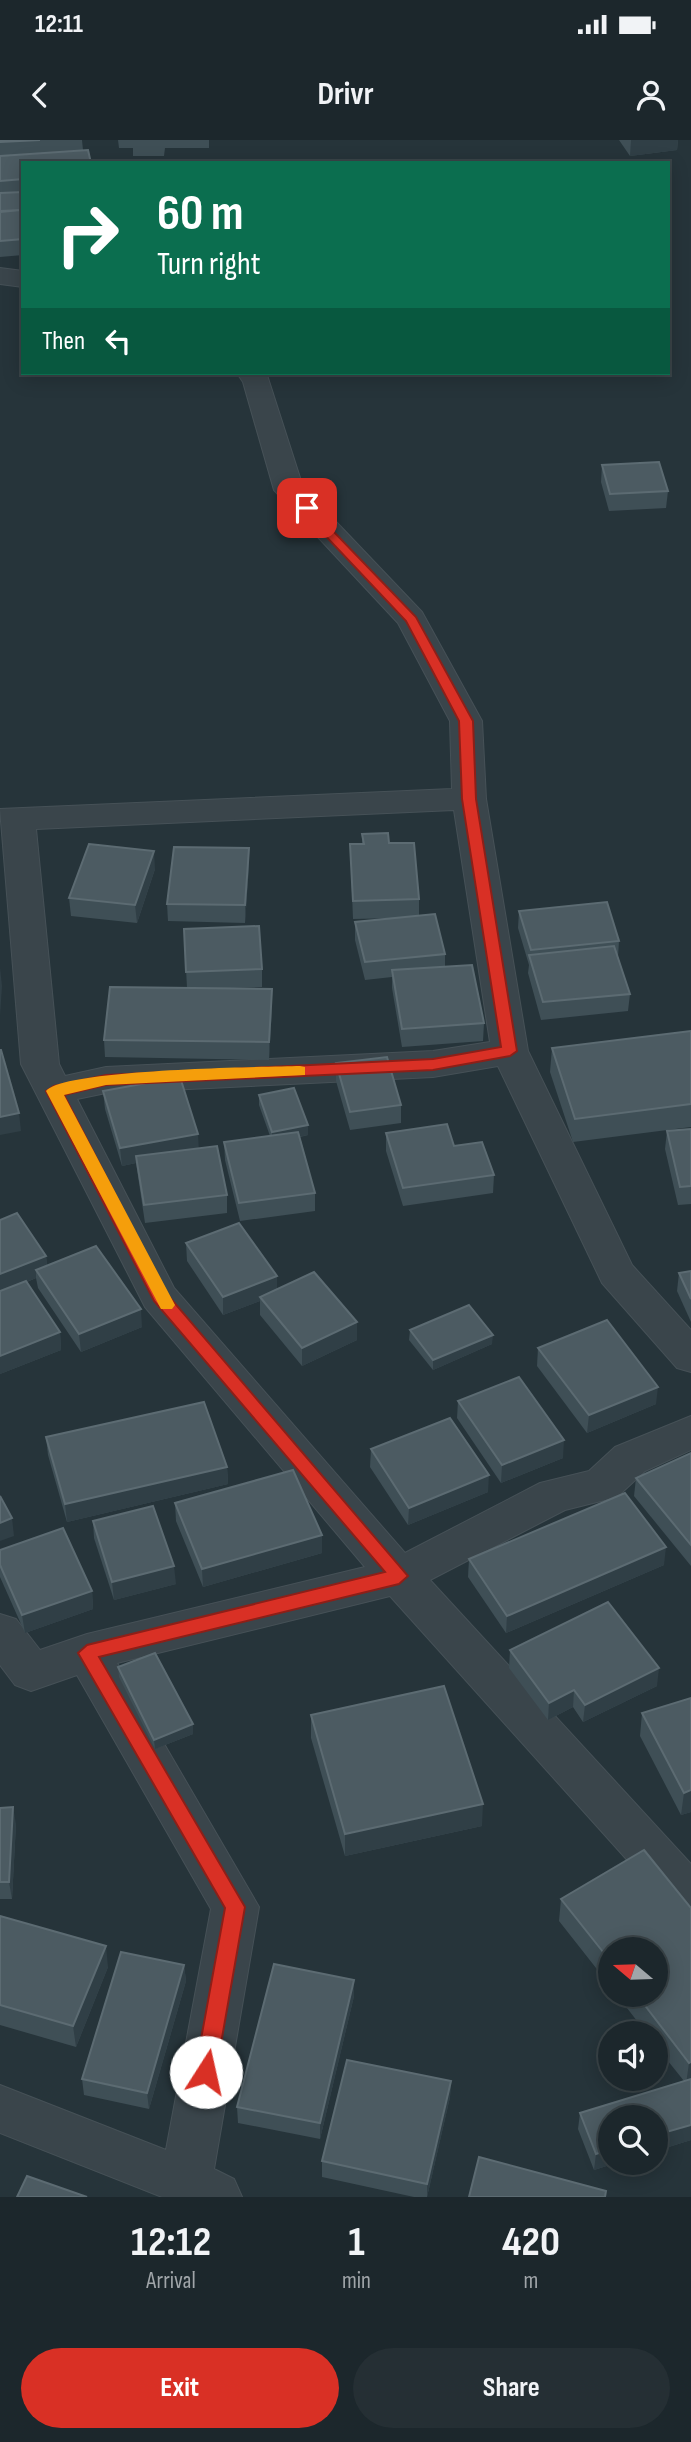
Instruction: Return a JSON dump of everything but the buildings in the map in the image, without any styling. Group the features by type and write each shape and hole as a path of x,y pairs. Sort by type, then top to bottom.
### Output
{"street":[{"path":"0,276 21,279"},
{"path":"252,375 257,381 289,490 411,619 466,721 469,799 510,1051 616,1273 691,1357"},
{"path":"469,799 9,820 40,1064 159,1297 399,1576 691,1897"},
{"path":"54,1091 106,1080 433,1064 510,1051"},
{"path":"0,1632 32,1672 87,1653 399,1576 555,1495 602,1485 630,1459 691,1432"},
{"path":"0,2109 201,2190 235,1907 87,1653"}],"slow traffic":[{"path":"167,1305 159,1297 54,1091 106,1080 300,1071"}],"route":[{"path":"206,2072 235,1907 87,1653 399,1576 159,1297 54,1091 106,1080 433,1064 510,1051 469,799 466,721 411,619 307,508"}]}
